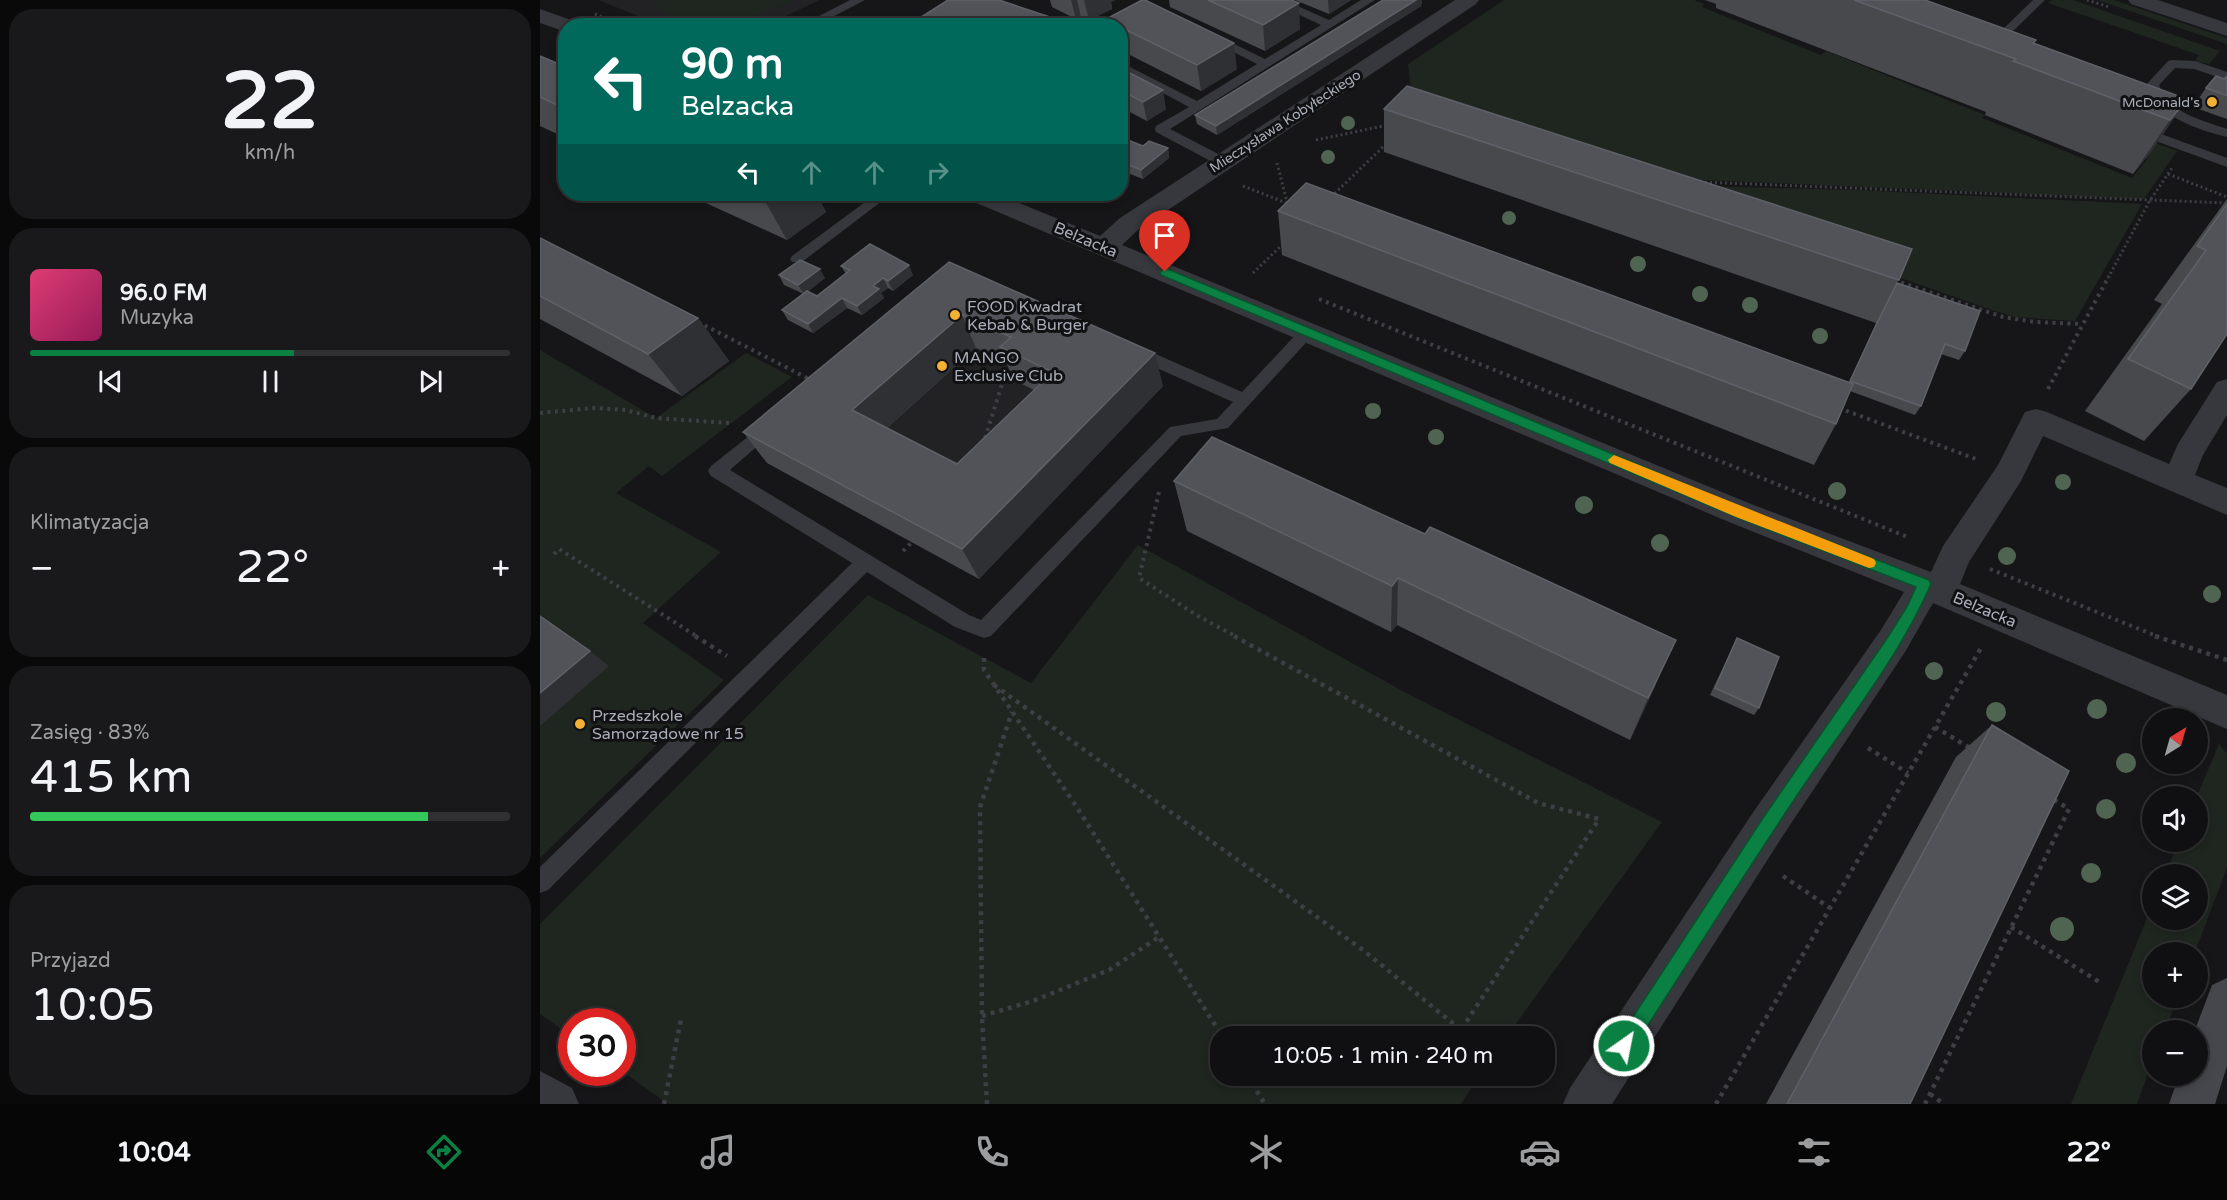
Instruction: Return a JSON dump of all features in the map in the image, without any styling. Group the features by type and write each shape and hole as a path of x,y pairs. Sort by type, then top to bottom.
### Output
{"main road":[{"path":"2192,1104 2227,1000"}],"street":[{"name":"Mieczysława Kobyłeckiego","path":"1104,247 1129,224 1470,0"},
{"path":"2138,0 2227,30"},
{"name":"Belzacka","path":"993,201 1740,513 1932,588 2227,712"},
{"path":"2177,480 2189,452 2227,390"},
{"path":"1586,1104 1749,854 1914,608 1955,556 2010,472 2036,420 2227,502"},
{"path":"540,1094 556,1104"}],"lane":[{"path":"822,18 860,0"},
{"path":"1274,0 1330,24"},
{"path":"1223,162 1161,129 1369,0"},
{"path":"2007,31 2039,0"},
{"path":"1204,34 1266,64"},
{"path":"2227,76 2195,65 2172,64 2153,84 2154,92 2163,104 2175,112 2227,133"},
{"path":"1128,69 1197,106"},
{"path":"2122,123 2227,163"},
{"path":"797,259 875,201"},
{"path":"820,385 717,471 962,621 984,630 1176,431 1222,424 1308,331"},
{"path":"1119,345 1244,400"},
{"path":"540,882 865,562"}],"path":[{"path":"1040,15 1049,18"},
{"path":"1308,141 1389,125"},
{"path":"1330,198 1387,143"},
{"path":"2036,420 2050,385 2081,324 2149,202 2186,148"},
{"path":"1276,159 1287,203"},
{"path":"2168,174 2227,196"},
{"path":"1692,181 1827,185 2149,202 2227,203"},
{"path":"1236,183 1296,207"},
{"path":"1253,273 1283,243"},
{"path":"1243,269 1264,277"},
{"path":"1889,278 2002,317 2035,322 2081,324"},
{"path":"1308,295 2175,644 2227,660"},
{"path":"696,320 820,385"},
{"path":"983,448 1003,381 1017,367"},
{"path":"1836,407 2010,472"},
{"path":"540,413 594,408 626,410 656,418 773,426"},
{"path":"1159,492 1139,578 1198,616 1538,803 1599,819 1464,1026"},
{"path":"554,555 560,549 753,672"},
{"path":"1716,1104 2000,616"},
{"path":"1216,1026 994,685 1363,950 1456,1026"},
{"path":"987,1104 982,1016 980,807 1012,711"},
{"path":"1835,727 1908,773"},
{"path":"1935,727 1973,750"},
{"path":"1925,1104 2069,809 2050,797"},
{"path":"1749,854 1830,908"},
{"path":"2012,927 2101,983"},
{"path":"982,1016 1033,1001 1109,970 1159,937"},
{"path":"664,1104 681,1019"},
{"path":"1253,1086 1265,1104"},
{"path":"1930,1094 1944,1104"}],"shaded area":[{"path":"598,0 820,0 781,18 643,18"},
{"path":"650,0 792,0 765,12 739,18 683,18 664,11"},
{"path":"1504,0 1694,0 1704,4 1702,7 1821,55 1826,51 1985,115 1982,118 2132,178 2148,158 2123,148 2133,135 2177,151 2144,199 1629,177 1413,109 1408,64"},
{"path":"2052,0 2073,0 2220,51 2209,64 2195,61 2199,55 2048,3"},
{"path":"2097,0 2114,0 2227,38 2227,44"},
{"path":"1630,184 1858,190 2142,204 2075,321 2015,317 1998,312"},
{"path":"976,348 1024,370 1064,404 974,495 871,442"},
{"path":"540,350 656,418 746,353 792,377 662,476 649,466 616,493 721,552 643,623 724,680 540,858"},
{"path":"1138,545 1410,695 1662,822 1514,1026 1210,1026 1210,1086 1473,1086 1461,1104 668,1104 636,1081 636,1008 558,1008 558,1027 540,1014 540,924 868,595 1031,683"},
{"path":"2219,744 2227,754 2227,868 2208,918 2208,864 2169,864 2175,852 2208,852 2208,786 2201,786"},
{"path":"2142,930 2203,930 2199,942 2142,942 2142,1008 2174,1008 2169,1020 2142,1020 2144,1086 2137,1104 2071,1104"}],"building":[{"path":"948,0 999,0 1053,18 920,18"},
{"path":"1145,0 1234,43 1197,65 1128,31 1128,18 1108,18"},
{"path":"1208,0 1291,0 1299,3 1263,25"},
{"path":"1383,0 1416,0 1216,126 1195,115"},
{"path":"1854,0 1925,0 2036,40 2033,43 2187,99 2170,120 2013,61 2016,59"},
{"path":"540,56 558,64 558,105 540,97"},
{"path":"1128,72 1163,90 1143,102 1128,94"},
{"path":"2216,76 2224,79 2227,76 2227,96 2206,88"},
{"path":"1407,86 1912,249 1899,280 1384,109"},
{"path":"1128,140 1143,146 1149,141 1168,148 1141,170 1128,165"},
{"path":"1306,183 1853,384 1836,424 1278,211"},
{"path":"2227,204 2227,334 2191,389 2128,359 2206,250 2197,246"},
{"path":"540,238 698,318 648,354 540,296"},
{"path":"870,244 909,265 888,281 883,278 873,286 879,289 857,306 842,298 808,324 782,310 807,291 817,296 850,270 841,266"},
{"path":"800,260 820,269 798,285 779,275"},
{"path":"949,262 1155,353 962,549 743,432","holes":["962,315 1011,337 1000,347 1053,372 957,464 852,410"]},
{"path":"1897,283 1980,311 1965,351 1945,344 1921,406 1850,381"},
{"path":"1212,437 1425,534 1430,527 1676,640 1648,698 1398,578 1392,586 1174,481"},
{"path":"540,616 590,651 540,693"},
{"path":"1737,638 1779,657 1759,708 1715,688"},
{"path":"1992,725 2069,771 1910,1104 1787,1104"}],"slow traffic":[{"path":"1614,460 1740,513 1869,563"}],"place":[{"name":"McDonald's","path":"2212,102"},
{"name":"FOOD Kwadrat Kebab & Burger","path":"955,315"},
{"name":"MANGO Exclusive Club","path":"942,366"},
{"name":"Przedszkole Samorządowe nr 15","path":"580,724"}],"route":[{"path":"1165,272 1740,513 1924,584 1914,608 1893,641 1768,824 1624,1046"}]}
